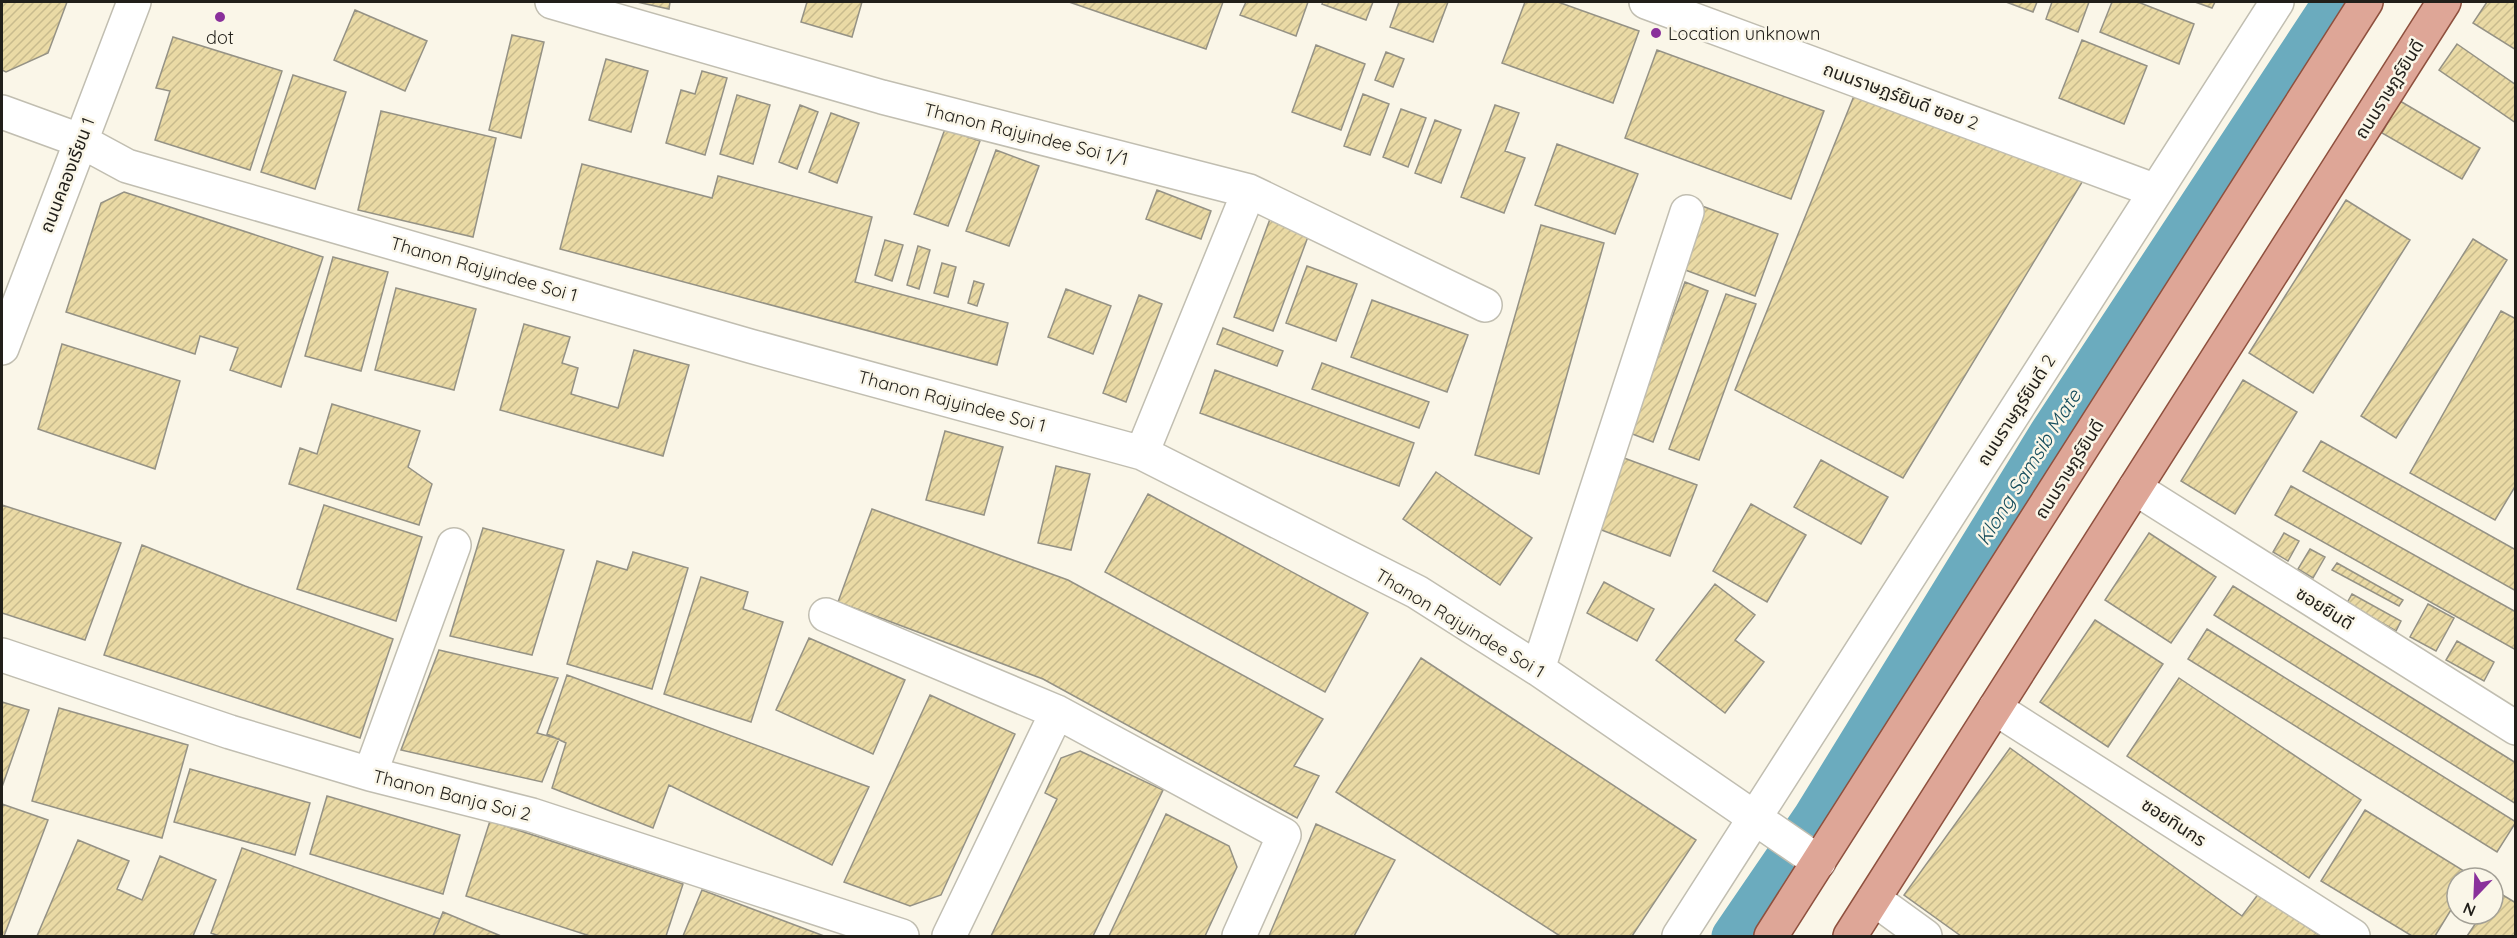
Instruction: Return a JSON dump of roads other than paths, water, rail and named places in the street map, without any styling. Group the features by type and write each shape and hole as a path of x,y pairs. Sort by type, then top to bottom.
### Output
{"main road":[{"name":"ถนนราษฎร์ยินดี","path":"1771,936 2366,2"},
{"name":"ถนนราษฎร์ยินดี","path":"1850,936 2444,2"}],"street":[{"name":"ถนนคลองเรียน 1","path":"2,348 79,140 134,2"},
{"name":"Thanon Rajyindee Soi 1/1","path":"552,2 882,97 1249,191 1485,305"},
{"name":"ถนนราษฏร์ยินดี ซอย 2","path":"1646,2 2156,190"},
{"name":"ถนนราษฎร์ยินดี 2","path":"1679,936 2277,2"},
{"name":"Thanon Rajyindee Soi 1","path":"2,112 79,140 127,166 750,346 1142,453 1417,592 1538,669 1819,862"},
{"path":"1142,453 1249,191"},
{"path":"1538,669 1687,212"},
{"name":"ซอยยินดี","path":"2135,488 2516,728"},
{"path":"370,774 454,545"},
{"path":"826,615 1057,712 1284,835 1239,936"},
{"name":"Thanon Banja Soi 2","path":"2,655 230,732 370,774 532,815 902,936"},
{"name":"ซอยทินกร","path":"1995,708 2353,936"},
{"path":"950,936 1057,712"},
{"path":"1874,899 1925,936"}],"waterway":[{"name":"Klong Samsib Mate","path":"1731,936 1813,816 2048,434 2332,2"}],"place":[{"name":"dot","path":"220,17"},
{"name":"Location unknown","path":"1656,33"}]}
